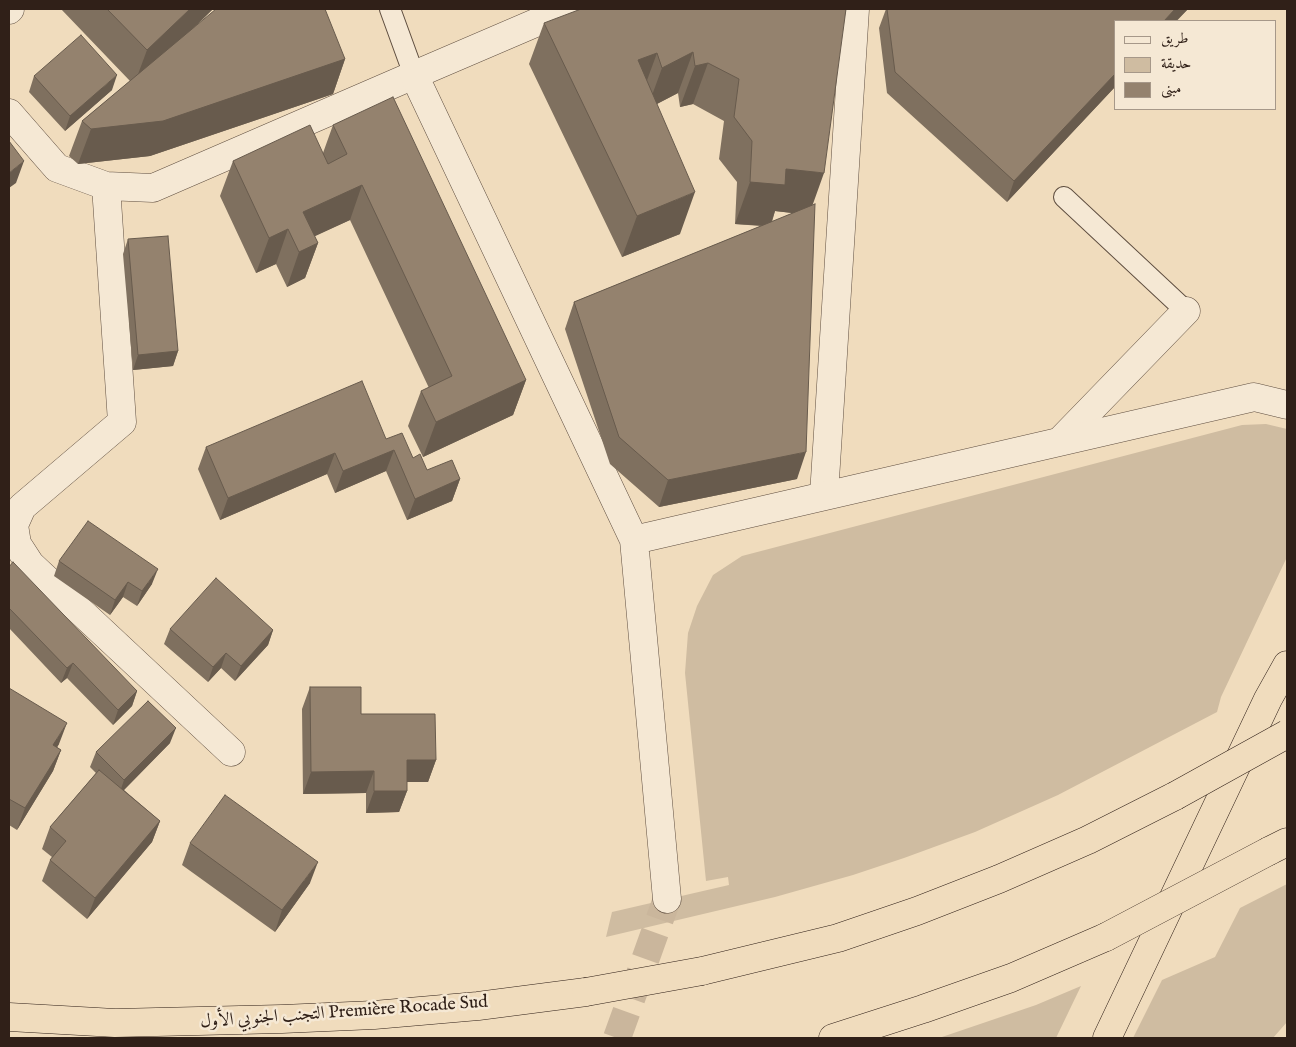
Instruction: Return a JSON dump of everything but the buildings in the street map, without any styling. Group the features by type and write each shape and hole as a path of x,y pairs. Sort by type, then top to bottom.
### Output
{"highway":[{"path":"1107,1038 1268,699 1287,665"},
{"name":"التجنب الجنوبي الأول Première Rocade Sud","path":"9,1017 115,1023 374,1015 478,1006 586,992 702,971 838,938 918,911 999,880 1080,844 1175,796 1287,734"},
{"path":"832,1038 1011,978 1106,937 1278,846"}],"street":[{"path":"9,113 57,168 106,186 153,188 568,9"},
{"path":"824,496 855,9"},
{"path":"414,75 634,540 667,899"},
{"path":"106,186 122,422 22,507 14,525 17,544 30,564 231,752"},
{"path":"1060,441 1186,311"},
{"path":"634,540 1254,396 1287,404"}],"lane":[{"path":"390,9 414,75"},
{"path":"1064,197 1186,311"}],"green space":[{"path":"1266,424 1287,429 1287,557 1221,697 1217,712 1058,795 975,832 853,875 775,897 606,937 612,912 729,885 728,877 706,881 685,673 688,633 697,606 713,575 742,556 1242,425"},
{"path":"1287,884 1287,1022 1273,1038 1133,1038 1162,980 1215,957 1240,908"},
{"path":"1081,986 1056,1038 939,1038 1036,1005"}],"tunnel":[{"path":"617,1038 667,899"}]}
